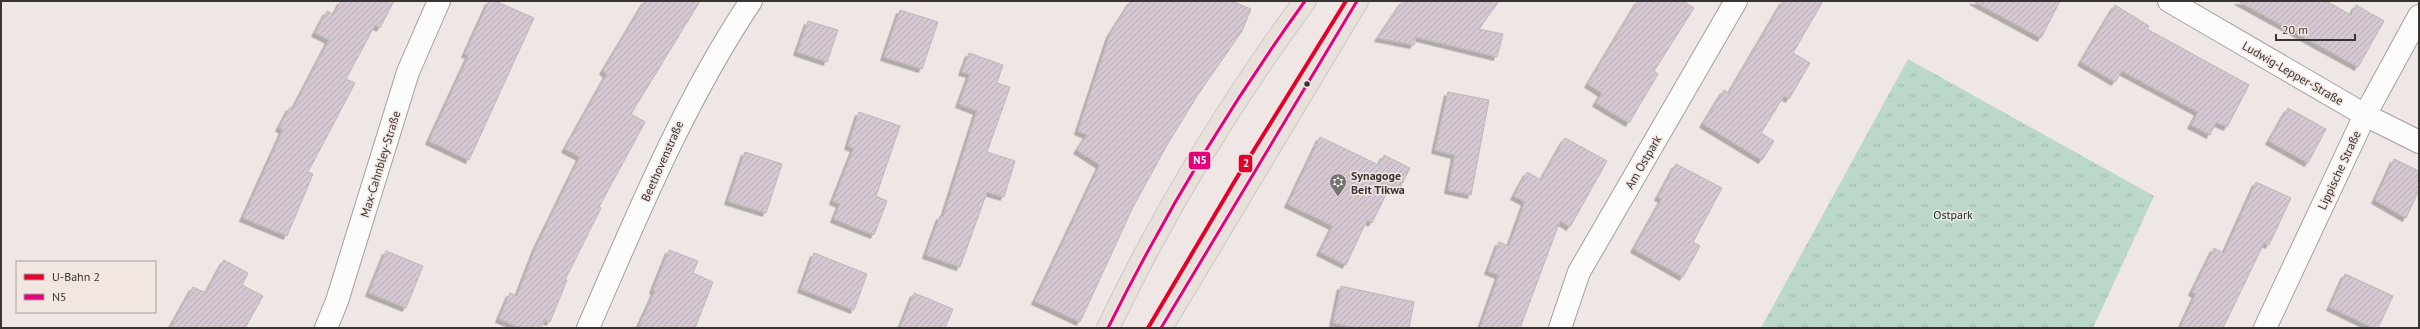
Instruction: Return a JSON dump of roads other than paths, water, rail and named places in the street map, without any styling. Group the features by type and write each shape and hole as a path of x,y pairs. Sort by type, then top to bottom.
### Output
{"main road":[{"path":"1108,328 1164,217 1229,112 1305,1"},
{"path":"1161,328 1357,1"}],"street":[{"name":"Max-Cahnbley-Straße","path":"326,328 337,300 408,72 439,1"},
{"name":"Beethovenstraße","path":"588,328 678,126 705,74 751,1"},
{"name":"Am Ostpark","path":"1560,328 1579,272 1736,1"},
{"name":"Ludwig-Lepper-Straße","path":"2169,1 2365,115 2419,142"},
{"name":"Lippische Straße","path":"2265,328 2365,115 2419,16"}],"metro line":[{"name":"2","path":"1148,328 1236,179 1346,1"}],"place":[{"name":"Synagoge Beit Tikwa","path":"1338,197"}],"park label":[{"name":"Ostpark","path":"1953,214"}]}
